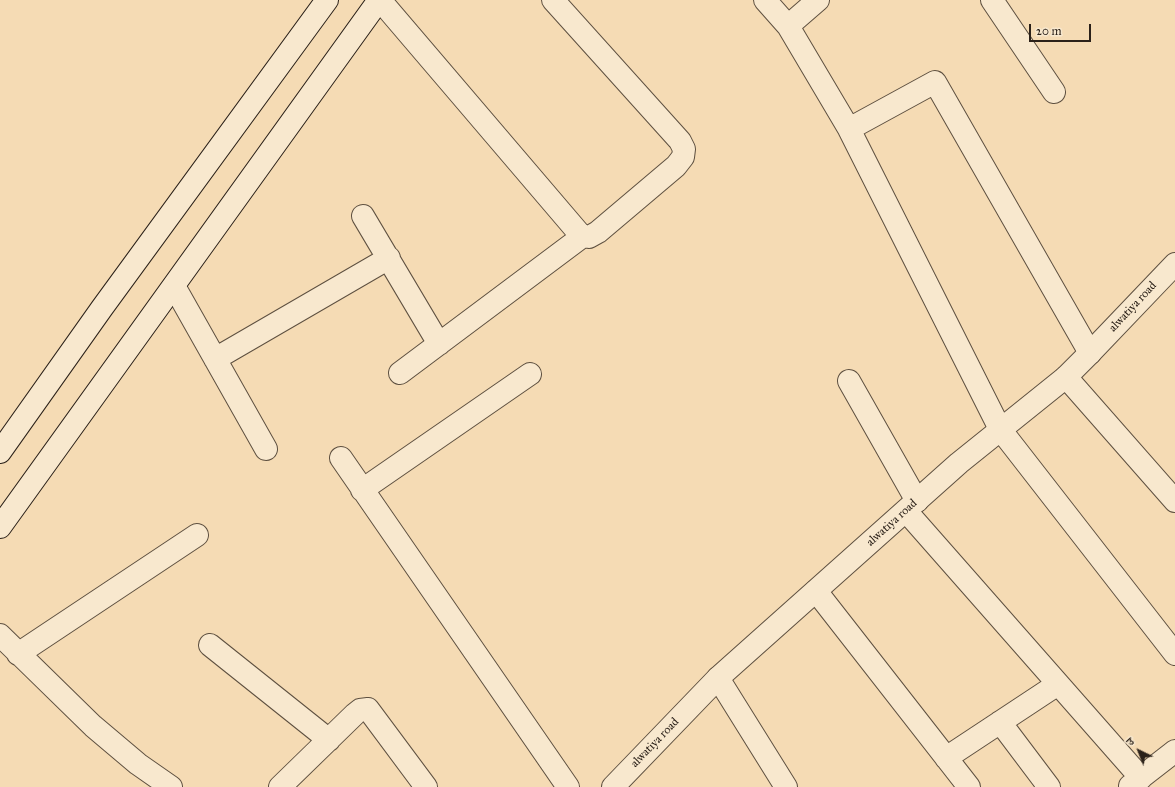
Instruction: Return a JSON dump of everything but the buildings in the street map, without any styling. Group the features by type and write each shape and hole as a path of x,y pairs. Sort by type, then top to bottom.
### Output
{"street":[{"path":"0,452 102,308 327,0"},
{"path":"0,527 380,0 583,236 589,237 598,232 676,166 682,157 684,149 680,141 553,0"},
{"path":"765,0 788,26 848,129 1000,429 1175,654"},
{"path":"788,26 818,0"},
{"path":"992,0 1054,92"},
{"path":"848,129 935,82 1090,353"},
{"path":"363,216 439,344"},
{"path":"400,373 583,236"},
{"path":"215,359 389,258"},
{"name":"alwatiya road","path":"613,787 718,678 1000,429 1066,377 1175,264"},
{"path":"174,286 266,449"},
{"path":"362,490 530,374"},
{"path":"1066,377 1175,500"},
{"path":"849,381 911,506 1058,684 1135,782 1175,751"},
{"path":"341,458 568,787"},
{"path":"18,654 197,535"},
{"path":"816,592 969,787"},
{"path":"0,635 93,726 138,764 171,787"},
{"path":"210,645 329,740"},
{"path":"718,678 786,787"},
{"path":"946,758 1058,684"},
{"path":"280,787 360,710 368,710 426,787"},
{"path":"1000,722 1049,787"}]}
